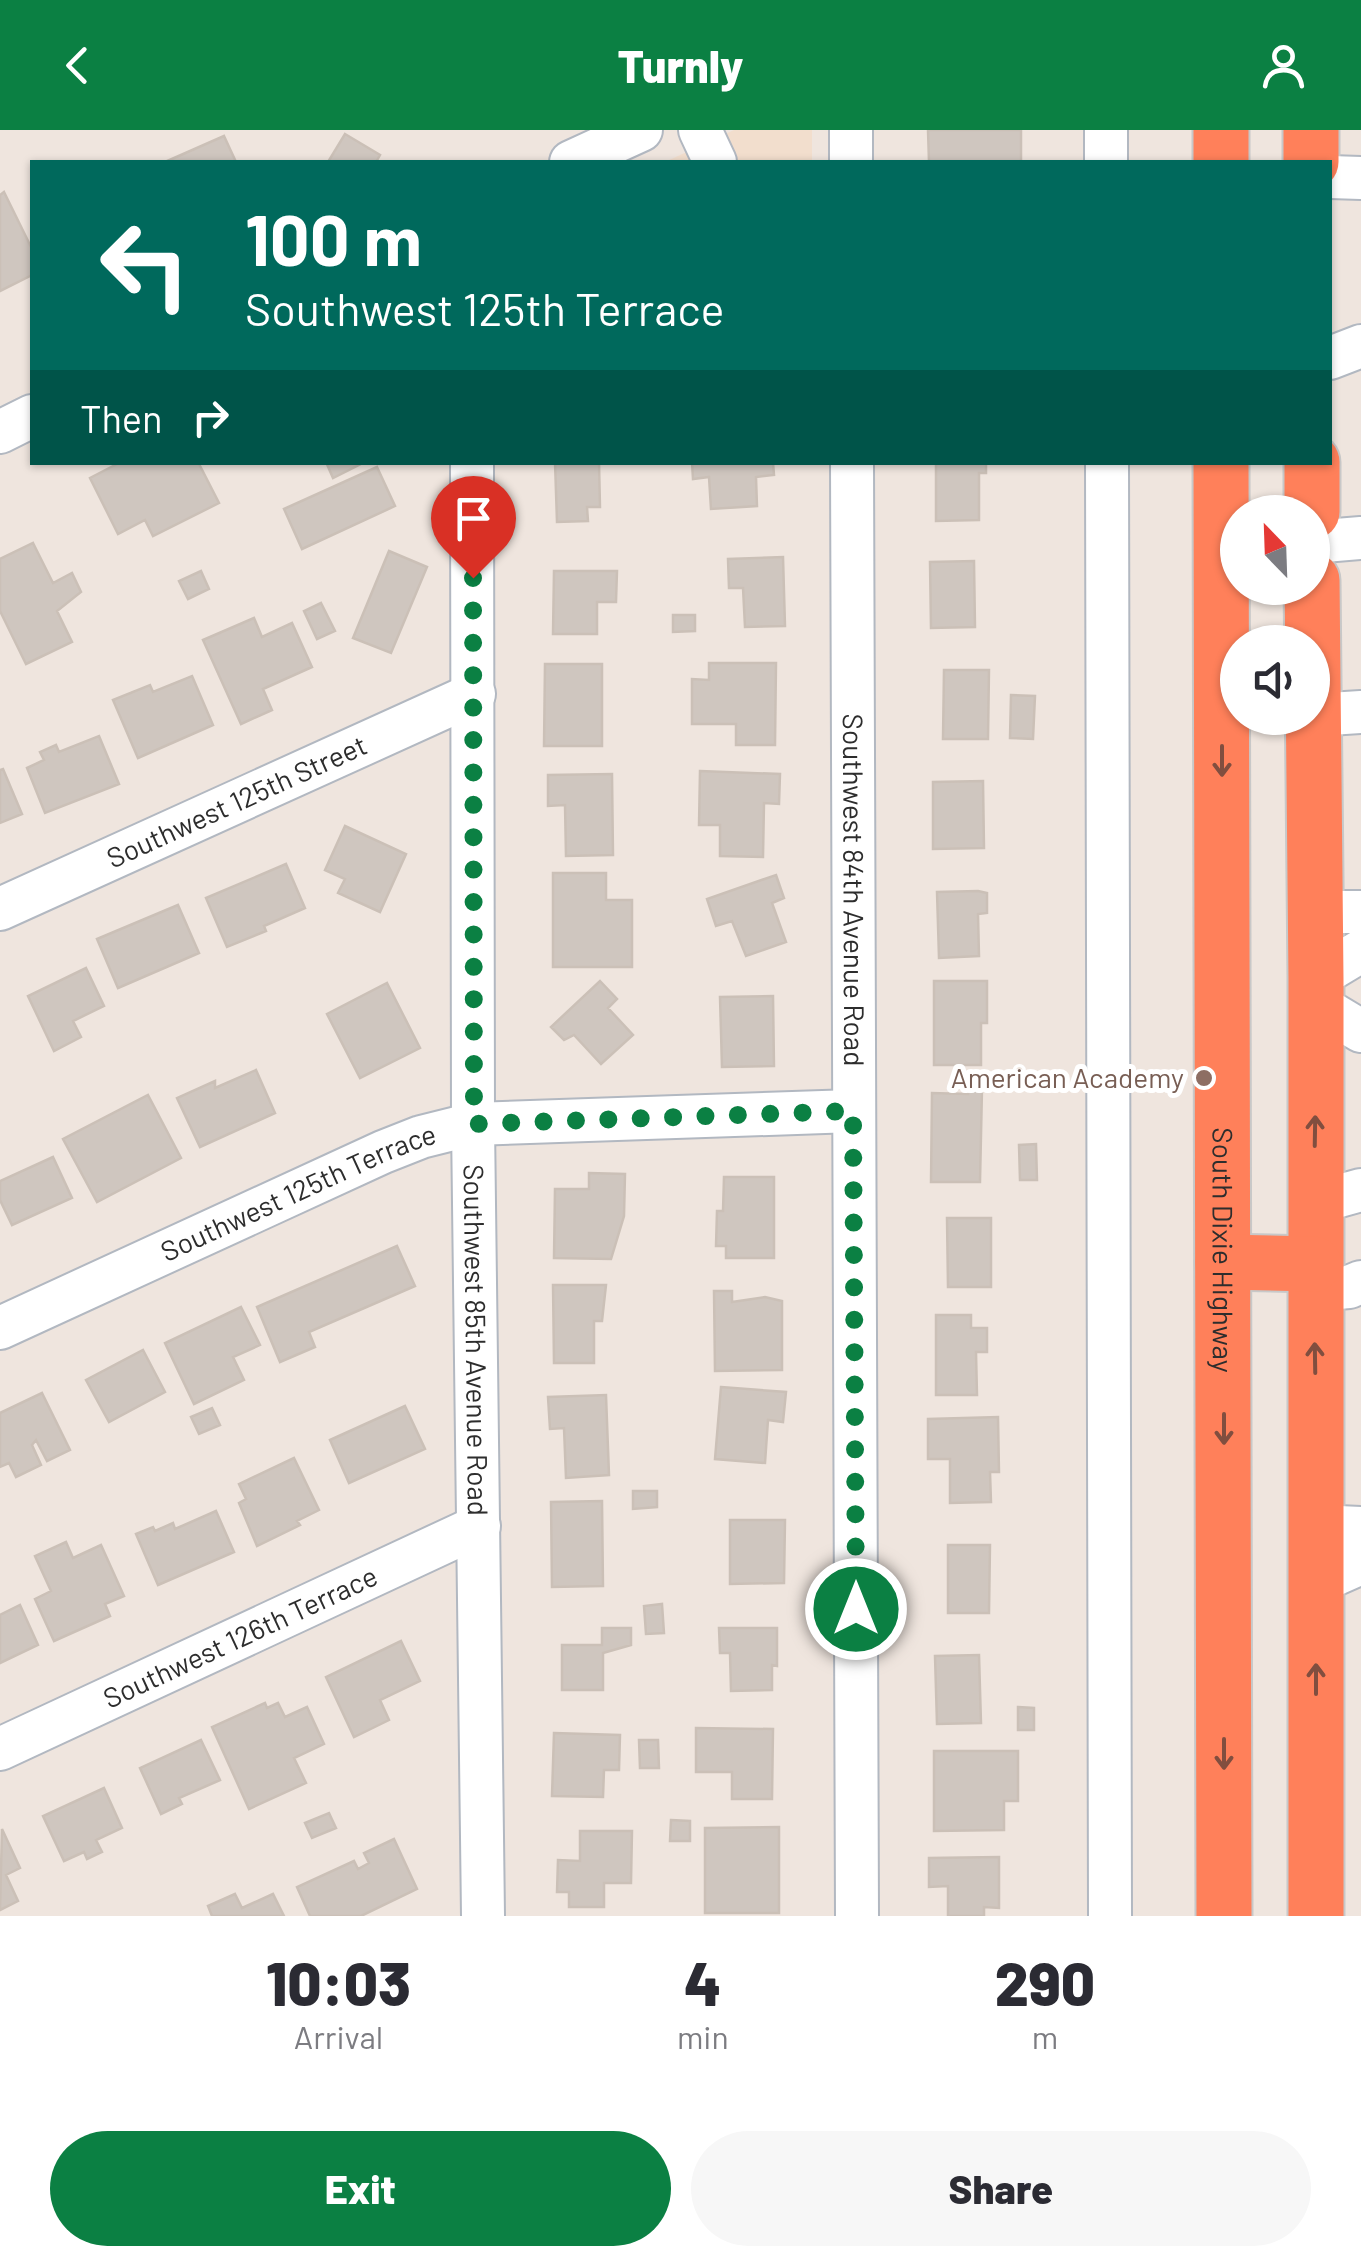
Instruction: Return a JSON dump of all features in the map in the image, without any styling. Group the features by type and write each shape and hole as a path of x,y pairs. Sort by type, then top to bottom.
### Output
{"highway":[{"path":"1221,130 1221,160"},
{"path":"1311,130 1311,160"},
{"name":"South Dixie Highway","path":"1222,465 1226,495"},
{"path":"1312,465 1312,495"},
{"name":"South Dixie Highway","path":"1224,1916 1229,605"},
{"path":"1316,735 1338,912 1337,1196 1330,1278 1339,1573 1316,1916"},
{"path":"1224,1262 1330,1278"}],"street":[{"path":"582,148 641,130"},
{"path":"700,130 714,160"},
{"path":"851,130 851,160"},
{"path":"1106,130 1106,160"},
{"path":"1332,177 1361,178"},
{"path":"1332,357 1361,346"},
{"path":"0,432 30,417"},
{"name":"Southwest 85th Avenue Road","path":"472,465 474,1124 483,1916"},
{"name":"Southwest 84th Avenue Road","path":"852,465 857,1916"},
{"path":"1107,465 1110,1916"},
{"path":"1330,541 1361,538"},
{"name":"Southwest 125th Street","path":"0,909 474,694"},
{"path":"1330,714 1361,712"},
{"name":"Southwest 125th Terrace","path":"0,1328 422,1137 474,1124 853,1111"},
{"name":"Southwest 126th Terrace","path":"0,1749 480,1526"}],"shaded area":[{"path":"734,130 812,130 812,160 669,160"}],"building":[{"path":"928,130 1021,130 1021,160 929,160"},
{"path":"345,134 380,155 377,160 329,160"},
{"path":"224,136 235,160 170,160"},
{"path":"4,192 30,245 30,276 0,291 0,195"},
{"path":"115,465 200,465 219,503 153,536 145,520 118,534 90,478"},
{"path":"327,465 359,465 333,478"},
{"path":"555,465 599,465 600,507 587,507 588,521 557,522"},
{"path":"692,465 773,465 774,475 756,477 757,506 711,509 709,477 693,479"},
{"path":"936,465 986,465 986,473 979,473 979,520 936,521"},
{"path":"377,467 395,506 302,549 284,509"},
{"path":"33,543 53,583 72,573 81,592 57,611 72,642 26,664 0,611 0,559"},
{"path":"389,551 427,567 391,653 353,638"},
{"path":"783,557 785,626 745,627 743,588 729,588 728,559"},
{"path":"974,561 975,627 931,628 930,562"},
{"path":"201,571 209,589 188,599 179,581"},
{"path":"554,571 617,571 616,602 597,602 597,634 553,634"},
{"path":"321,603 335,631 317,639 304,611"},
{"path":"673,615 695,615 695,631 673,632"},
{"path":"254,618 262,637 292,623 312,667 263,689 272,710 241,724 203,640"},
{"path":"709,663 776,663 775,745 736,745 736,724 692,724 692,679 709,680"},
{"path":"545,664 602,664 602,746 544,746"},
{"path":"944,670 989,670 988,739 943,739"},
{"path":"192,676 213,725 138,758 113,700 150,685 153,692"},
{"path":"1011,695 1035,696 1033,739 1010,738"},
{"path":"99,736 119,784 45,813 27,768 44,760 40,752 56,745 59,752"},
{"path":"3,769 22,814 0,823 0,770"},
{"path":"700,771 780,774 779,804 764,803 763,857 720,856 720,825 699,825"},
{"path":"612,774 613,855 566,856 565,805 548,806 548,775"},
{"path":"983,781 984,848 933,849 933,782"},
{"path":"345,826 406,854 380,912 338,893 345,879 325,870"},
{"path":"286,864 305,908 264,926 266,931 227,947 206,898"},
{"path":"553,873 606,873 606,900 632,900 632,967 553,967"},
{"path":"776,875 784,898 772,903 786,942 746,956 732,921 716,926 707,899"},
{"path":"937,892 987,893 987,913 978,914 979,956 939,958"},
{"path":"178,905 199,953 118,988 97,939"},
{"path":"86,968 104,1006 73,1021 81,1037 54,1051 28,996"},
{"path":"600,981 617,999 608,1008 633,1035 601,1064 574,1035 564,1040 551,1027"},
{"path":"934,981 987,981 981,1065 934,1065"},
{"path":"387,983 420,1048 360,1078 327,1014"},
{"path":"773,996 774,1066 722,1067 720,997"},
{"path":"256,1070 275,1113 200,1147 177,1098 215,1081 215,1088"},
{"path":"968,1088 982,1089 980,1182 931,1182 932,1093 968,1094"},
{"path":"148,1095 181,1158 97,1202 63,1139"},
{"path":"1036,1144 1037,1180 1020,1180 1019,1145"},
{"path":"53,1157 72,1198 12,1225 0,1200 0,1181"},
{"path":"589,1173 625,1174 624,1216 611,1259 554,1258 555,1189 589,1189"},
{"path":"724,1177 774,1177 774,1258 726,1258 726,1246 716,1246 717,1211 723,1211"},
{"path":"947,1218 991,1218 991,1287 948,1287"},
{"path":"397,1246 415,1286 309,1332 315,1347 280,1362 257,1307"},
{"path":"553,1285 606,1285 602,1321 594,1321 594,1363 554,1363"},
{"path":"714,1291 732,1291 732,1302 765,1297 782,1301 782,1370 715,1371"},
{"path":"241,1307 260,1345 233,1357 244,1380 194,1404 165,1343"},
{"path":"936,1315 971,1315 971,1328 987,1328 987,1352 976,1352 977,1395 936,1395"},
{"path":"143,1350 165,1392 109,1422 86,1380"},
{"path":"721,1387 786,1392 783,1422 768,1420 765,1463 715,1459"},
{"path":"42,1393 70,1450 47,1461 36,1440 32,1445 41,1465 16,1477 9,1463 0,1467 0,1413"},
{"path":"606,1395 609,1475 566,1478 564,1428 550,1429 548,1397"},
{"path":"405,1406 425,1449 349,1483 330,1440"},
{"path":"212,1408 220,1425 199,1434 191,1417"},
{"path":"998,1417 999,1472 990,1472 991,1502 950,1503 950,1459 928,1459 928,1419"},
{"path":"294,1458 319,1510 297,1521 300,1525 257,1546 239,1503 246,1499 239,1484"},
{"path":"633,1491 657,1491 657,1507 633,1509"},
{"path":"602,1501 603,1586 552,1587 551,1502"},
{"path":"216,1511 234,1552 158,1585 136,1534 173,1523 175,1529"},
{"path":"730,1520 785,1520 784,1583 730,1584"},
{"path":"66,1542 73,1558 101,1545 124,1596 105,1604 110,1616 54,1641 35,1599 51,1591 35,1556"},
{"path":"948,1545 990,1545 989,1613 948,1613"},
{"path":"662,1604 664,1633 646,1634 644,1606"},
{"path":"20,1605 38,1645 0,1663 0,1615"},
{"path":"602,1628 631,1628 631,1645 603,1653 603,1690 562,1690 562,1645 602,1645"},
{"path":"719,1628 777,1628 777,1666 772,1665 772,1690 731,1691 730,1653 720,1653"},
{"path":"401,1641 420,1681 380,1700 389,1720 354,1737 326,1677"},
{"path":"979,1655 981,1723 937,1724 935,1656"},
{"path":"265,1703 267,1708 278,1703 285,1717 307,1707 324,1744 294,1758 306,1783 249,1809 212,1727"},
{"path":"1018,1707 1034,1708 1034,1730 1018,1730"},
{"path":"696,1728 773,1729 772,1799 732,1799 732,1772 696,1772"},
{"path":"554,1733 620,1735 619,1770 604,1770 603,1797 552,1796"},
{"path":"201,1740 220,1780 179,1798 182,1804 161,1814 140,1768"},
{"path":"639,1740 658,1740 659,1768 640,1768"},
{"path":"934,1751 1018,1751 1018,1801 1004,1801 1004,1830 934,1831"},
{"path":"104,1788 122,1828 96,1840 102,1852 87,1859 84,1852 64,1861 43,1816"},
{"path":"329,1813 336,1828 312,1838 305,1823"},
{"path":"671,1820 690,1821 690,1841 670,1841"},
{"path":"779,1827 779,1913 705,1913 705,1828"},
{"path":"2,1829 20,1868 6,1875 18,1901 0,1910"},
{"path":"580,1831 632,1831 631,1883 604,1883 604,1907 569,1907 569,1892 557,1892 558,1860 580,1861"},
{"path":"394,1839 417,1889 361,1916 310,1916 297,1887 354,1861 358,1869 369,1863 364,1853"},
{"path":"999,1857 999,1908 984,1907 984,1916 948,1916 948,1886 929,1887 929,1858"},
{"path":"235,1894 242,1908 273,1894 284,1916 212,1916 208,1906"}],"place":[{"name":"American Academy","path":"1204,1078"}],"route":[{"path":"473,578 474,1124 853,1111 856,1609"}]}
